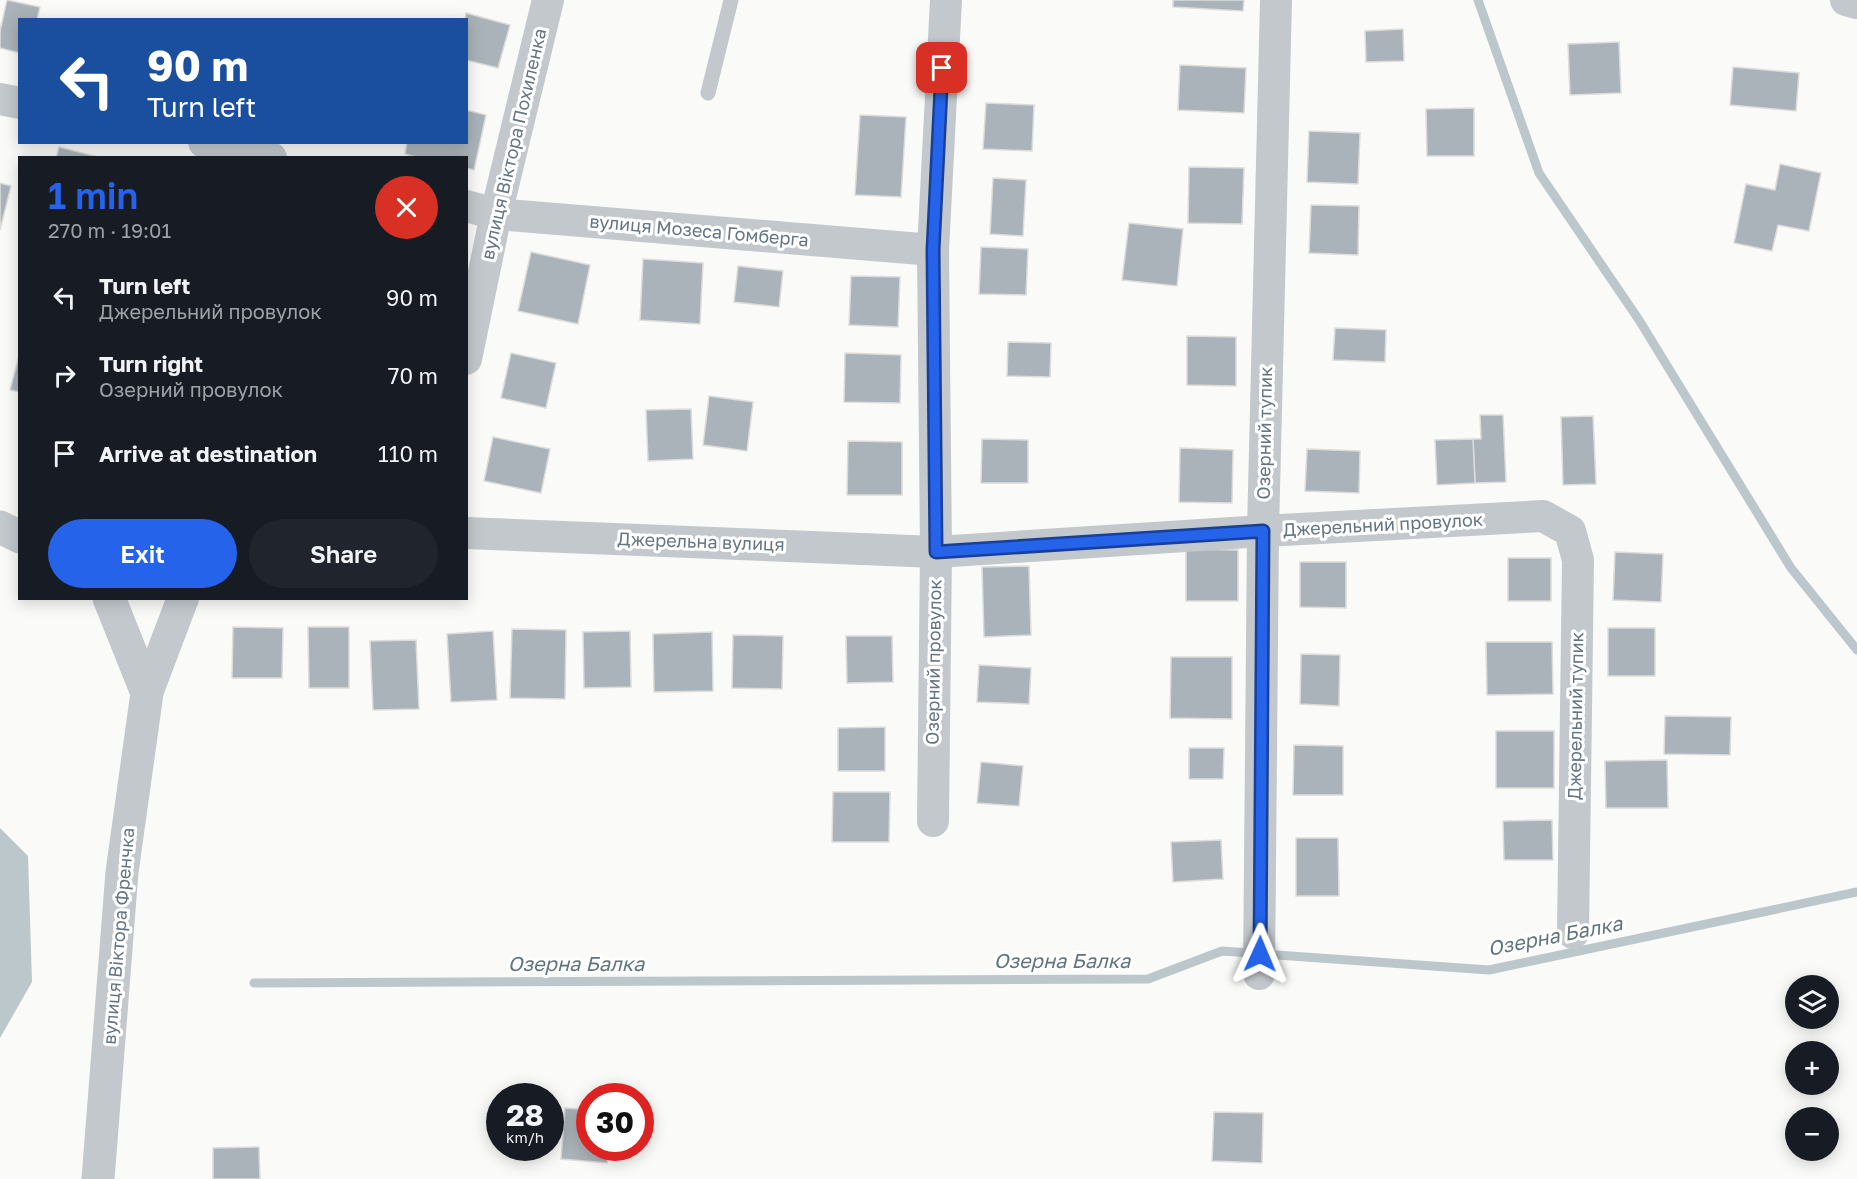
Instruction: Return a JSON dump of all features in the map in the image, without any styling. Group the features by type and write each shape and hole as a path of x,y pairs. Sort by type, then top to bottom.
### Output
{"street":[{"name":"вулиця Віктора Похиленка","path":"468,339 481,210 548,0"},
{"name":"Озерний провулок","path":"933,821 936,552 933,250 946,0"},
{"name":"Озерний тупик","path":"1259,974 1263,531 1276,0"},
{"path":"1846,0 1857,3"},
{"path":"0,99 18,103"},
{"path":"212,144 263,156"},
{"name":"вулиця Мозеса Гомберга","path":"481,210 933,250"},
{"name":"Джерельний провулок","path":"936,552 1543,516"},
{"name":"Джерельний тупик","path":"1543,516 1570,531 1578,560 1573,933"},
{"path":"0,527 18,536"},
{"name":"Джерельна вулиця","path":"468,533 936,552"},
{"path":"110,600 147,693"},
{"path":"147,693 182,600"},
{"name":"вулиця Віктора Френчка","path":"98,1179 122,872 147,693"}],"lane":[{"path":"708,93 731,0"}],"shaded area":[{"path":"0,828 28,856 32,982 0,1038"}],"building":[{"path":"7,0 40,7 37,18 18,18 18,52 0,48 0,31"},
{"path":"1173,0 1244,0 1243,11 1173,7"},
{"path":"466,13 510,25 498,68 468,60 468,18 465,18"},
{"path":"1403,29 1404,61 1366,62 1365,31"},
{"path":"1619,42 1621,93 1570,95 1568,44"},
{"path":"1180,65 1246,68 1244,113 1178,110"},
{"path":"1733,67 1799,73 1796,111 1730,105"},
{"path":"986,103 1034,105 1032,151 983,149"},
{"path":"1474,108 1474,156 1427,156 1426,109"},
{"path":"468,110 486,115 474,170 468,168 468,156 405,154 407,144 468,144"},
{"path":"860,115 906,117 901,197 855,195"},
{"path":"1309,131 1360,133 1358,184 1307,182"},
{"path":"59,147 94,156 57,156"},
{"path":"1780,164 1821,173 1809,231 1778,225 1772,251 1734,243 1746,184 1775,190"},
{"path":"1189,167 1244,168 1242,224 1188,223"},
{"path":"993,178 1026,180 1023,236 990,234"},
{"path":"0,183 11,186 0,230"},
{"path":"1311,205 1359,206 1358,255 1309,253"},
{"path":"1129,223 1183,229 1177,286 1122,280"},
{"path":"981,247 1028,249 1026,295 979,294"},
{"path":"531,252 590,265 578,324 518,311"},
{"path":"643,259 703,263 700,324 640,320"},
{"path":"738,266 783,271 779,307 734,302"},
{"path":"851,276 900,277 898,327 849,325"},
{"path":"1335,328 1386,330 1385,362 1333,360"},
{"path":"1187,336 1236,337 1236,386 1187,385"},
{"path":"1008,342 1051,343 1050,377 1007,376"},
{"path":"511,353 556,363 546,408 501,398"},
{"path":"845,353 901,355 900,403 844,402"},
{"path":"18,360 18,392 10,390"},
{"path":"709,396 753,402 747,451 703,445"},
{"path":"691,409 693,459 648,461 646,410"},
{"path":"1480,415 1503,415 1506,482 1475,483 1473,439 1481,439"},
{"path":"1593,416 1596,484 1563,485 1561,417"},
{"path":"493,437 550,449 541,493 484,481"},
{"path":"982,439 1028,440 1028,483 981,483"},
{"path":"1473,439 1475,483 1437,485 1435,440"},
{"path":"848,441 902,442 902,495 847,495"},
{"path":"1180,448 1233,450 1232,503 1179,502"},
{"path":"1307,449 1360,451 1359,493 1305,491"},
{"path":"1186,549 1238,550 1238,601 1186,601"},
{"path":"1615,552 1663,554 1661,602 1613,600"},
{"path":"1508,558 1551,558 1551,601 1508,601"},
{"path":"1300,562 1346,562 1346,608 1300,607"},
{"path":"1029,566 1031,635 984,637 982,567"},
{"path":"233,627 283,628 282,678 232,678"},
{"path":"308,627 349,627 349,688 309,688"},
{"path":"1608,628 1655,628 1655,676 1608,676"},
{"path":"512,629 566,630 565,699 510,698"},
{"path":"493,631 497,700 451,702 447,634"},
{"path":"630,631 631,687 584,688 583,632"},
{"path":"712,632 713,691 654,692 653,634"},
{"path":"733,635 783,636 782,689 732,688"},
{"path":"846,636 892,636 893,682 847,683"},
{"path":"416,640 419,709 373,710 370,641"},
{"path":"1486,642 1552,642 1553,694 1487,695"},
{"path":"1301,654 1340,655 1339,706 1300,704"},
{"path":"1171,657 1232,657 1232,719 1170,718"},
{"path":"979,665 1031,668 1029,704 977,702"},
{"path":"1665,716 1731,717 1730,755 1664,754"},
{"path":"885,727 885,771 838,771 838,728"},
{"path":"1496,731 1554,731 1554,788 1496,788"},
{"path":"1294,745 1343,746 1343,795 1293,795"},
{"path":"1189,748 1224,748 1223,779 1189,779"},
{"path":"1667,760 1668,808 1606,808 1605,761"},
{"path":"981,762 1023,766 1019,806 977,803"},
{"path":"833,792 890,792 889,842 832,842"},
{"path":"1552,820 1553,860 1504,860 1503,821"},
{"path":"1296,838 1338,838 1339,896 1296,896"},
{"path":"1221,840 1223,879 1173,882 1171,842"},
{"path":"565,1108 576,1109 576,1160 564,1159"},
{"path":"1214,1112 1263,1113 1262,1163 1212,1161"},
{"path":"259,1147 260,1179 213,1179 213,1148"},
{"path":"584,1161 607,1161 607,1163"}],"waterway":[{"path":"1478,0 1539,173 1639,320 1791,568 1857,650"},
{"name":"Озерна Балка","path":"254,983 1148,979 1222,951 1489,970 1857,892"}],"route":[{"path":"942,68 933,250 936,552 1263,531 1260,954"}]}
